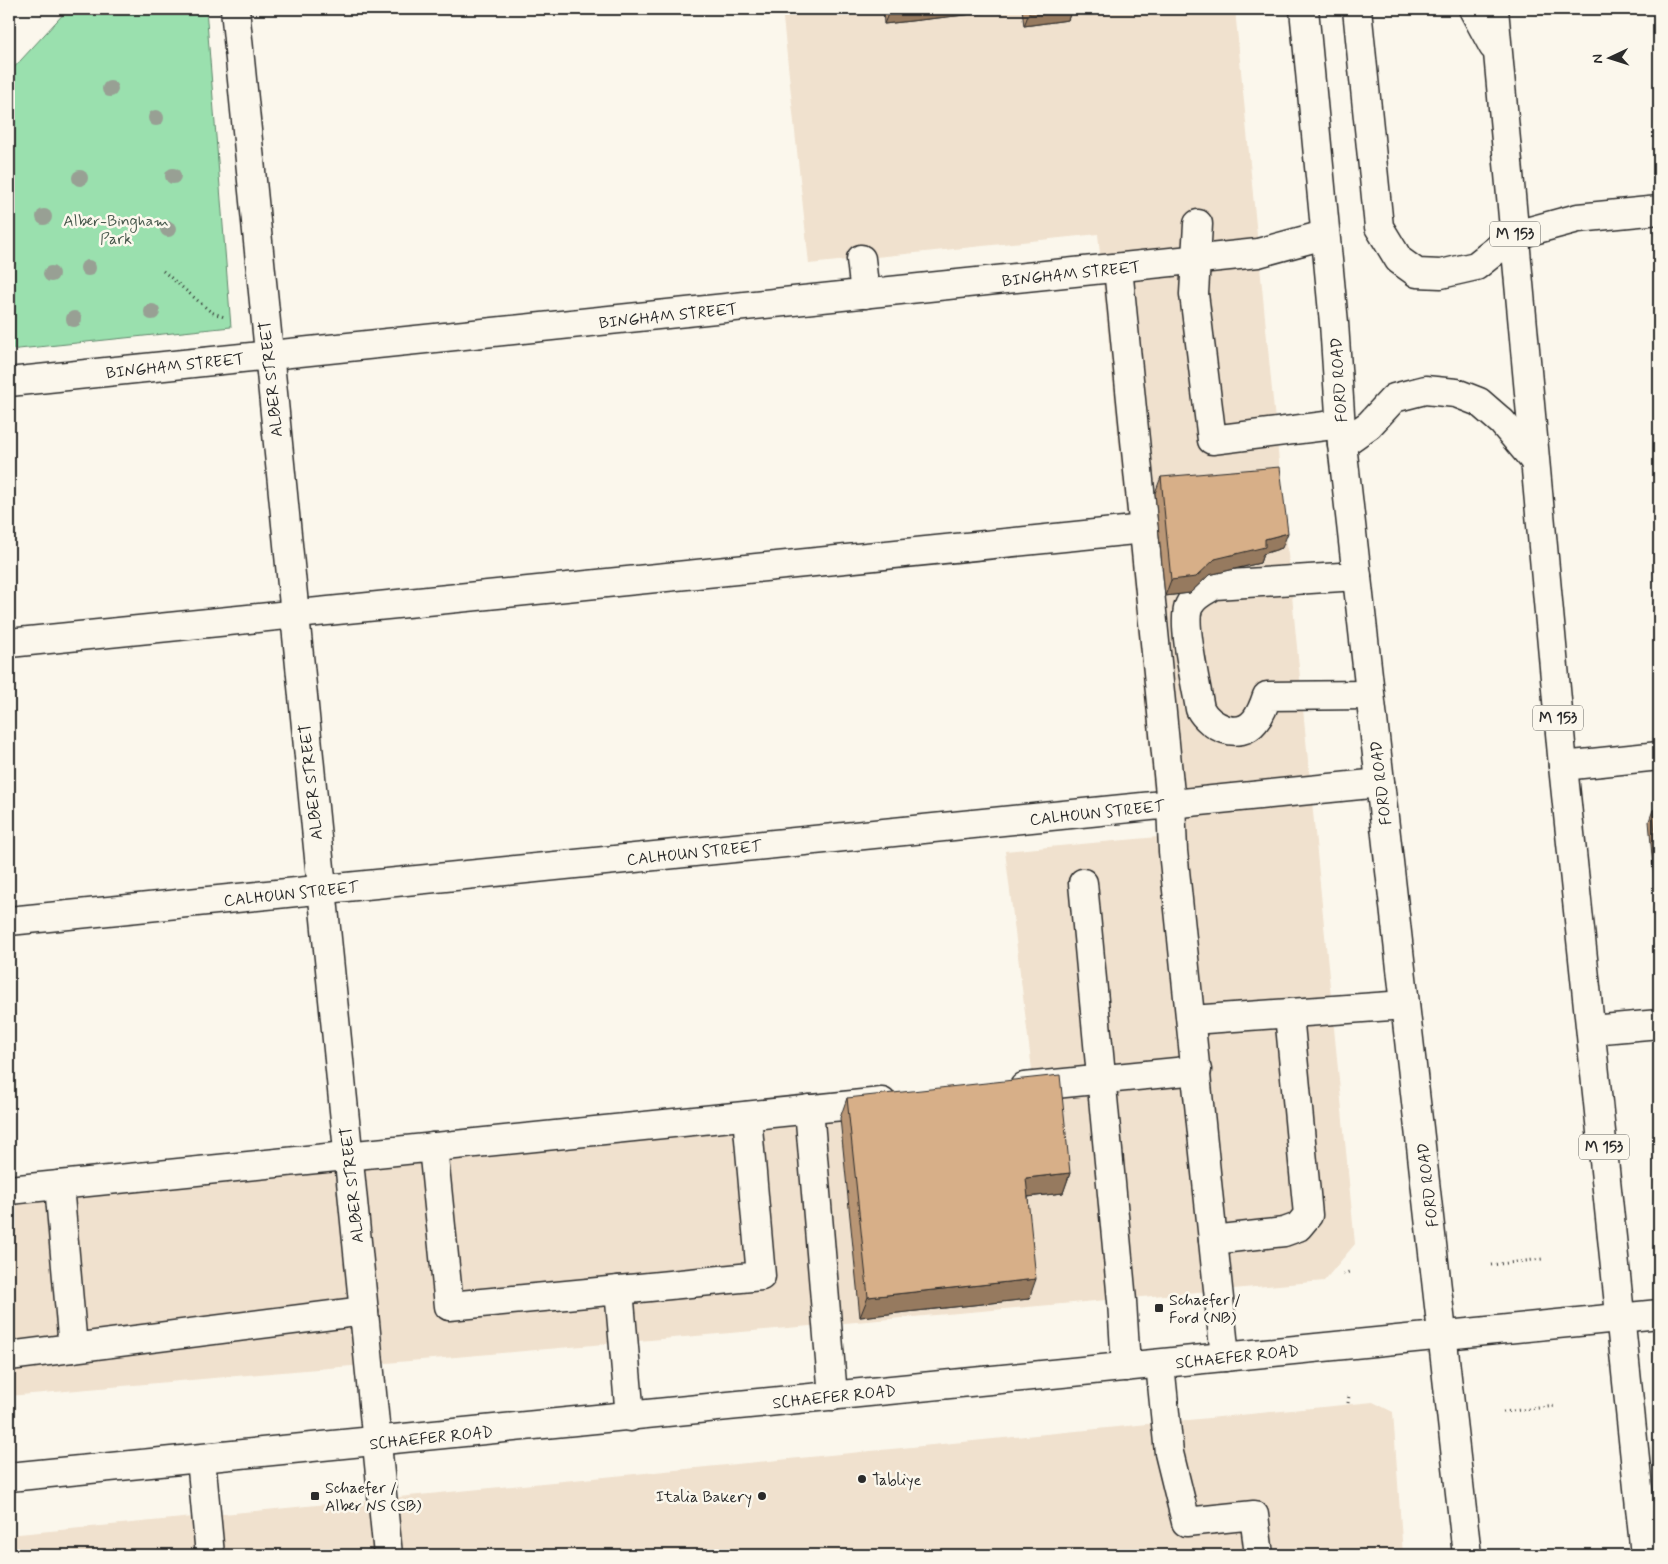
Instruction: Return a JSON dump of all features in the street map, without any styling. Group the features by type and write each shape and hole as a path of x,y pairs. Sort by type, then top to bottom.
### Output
{"main road":[{"name":"ALBER STREET","path":"234,9 388,1555"},
{"name":"FORD ROAD","path":"1304,9 1341,434 1369,695 1444,1335 1467,1555"},
{"path":"1357,9 1380,227 1399,260 1417,273 1441,274 1476,266 1515,235 1578,218 1659,210"},
{"path":"1473,9 1499,56"},
{"name":"M 153","path":"1494,9 1563,766 1622,1317 1645,1555"},
{"path":"1198,224 1194,294 1212,440 1341,434 1369,425 1394,398 1425,390 1456,393 1479,402 1502,422 1534,460"},
{"name":"BINGHAM STREET","path":"9,382 1258,253 1324,235"},
{"path":"861,259 865,294"},
{"path":"1118,268 1171,804 1173,851 1225,1357"},
{"path":"9,643 1144,528"},
{"path":"1357,576 1215,585 1196,596 1188,608 1187,626 1200,709 1206,720 1222,729 1238,731 1254,723 1267,696 1369,695"},
{"path":"1563,766 1659,756"},
{"name":"CALHOUN STREET","path":"9,921 1380,783"},
{"path":"1083,883 1122,1301 1126,1368"},
{"path":"1191,1020 1406,1005"},
{"path":"1213,1240 1284,1232 1298,1227 1308,1215 1289,1014"},
{"path":"1591,1030 1659,1024"},
{"path":"995,1090 1197,1070"},
{"path":"9,1190 907,1099"},
{"path":"809,1109 833,1396"},
{"path":"433,1147 449,1306 761,1276 746,1116"},
{"path":"59,1185 72,1348"},
{"path":"619,1290 630,1417"},
{"path":"9,1356 364,1311"},
{"name":"SCHAEFER ROAD","path":"9,1477 1659,1314"},
{"path":"1160,1364 1169,1453 1186,1522 1254,1515 1259,1555"},
{"path":"201,1459 210,1555"}],"path":[{"path":"164,271 211,312 224,318"},
{"path":"1491,1265 1542,1259"},
{"path":"1343,1274 1352,1271"},
{"path":"1348,1403 1349,1395"},
{"path":"1503,1412 1556,1406"}],"shaded area":[{"path":"782,9 1235,9 1355,1244 1324,1281 9,1396 9,1198 1034,1086 1005,851 1158,837 1098,234 809,264"},
{"path":"1654,1004 1659,1004 1659,1119"},
{"path":"1373,1402 1393,1412 1403,1555 9,1555 9,1535"}],"green space":[{"name":"Alber-Bingham Park","path":"68,9 206,9 231,327 9,350 9,73"}],"building":[{"path":"1280,467 1288,533 1265,539 1265,547 1215,559 1196,577 1171,580 1161,477"},
{"path":"1659,809 1659,881 1653,810"},
{"path":"1060,1075 1070,1173 1026,1178 1036,1279 868,1297 847,1098"}],"place":[{"name":"Schaefer / Ford (NB)","path":"1159,1308"},
{"name":"Tabliye","path":"862,1479"},
{"name":"Schaefer / Alber NS (SB)","path":"315,1496"},
{"name":"Italia Bakery","path":"762,1496"}]}
